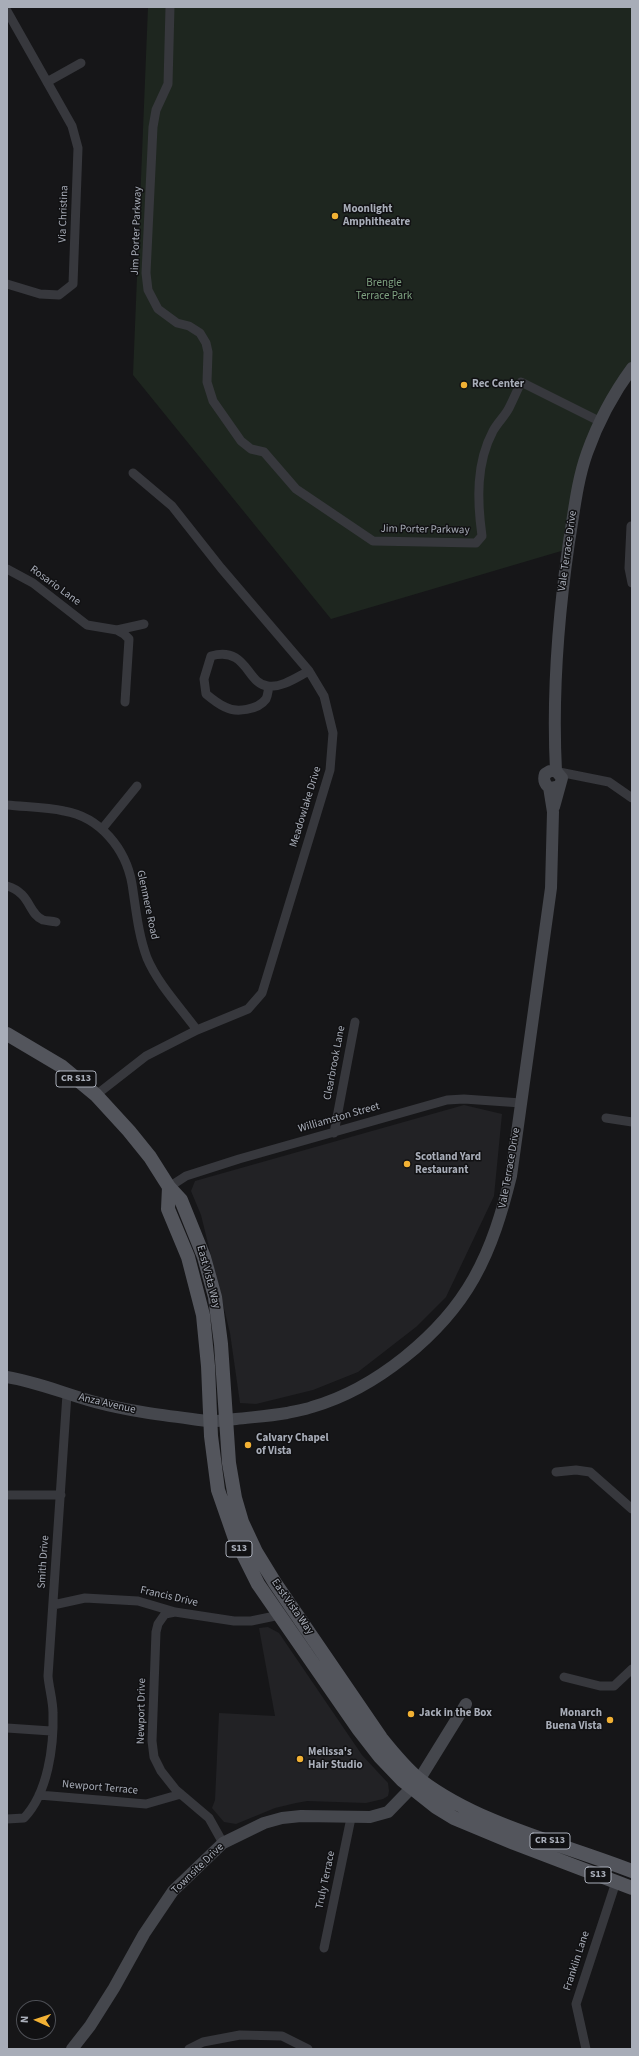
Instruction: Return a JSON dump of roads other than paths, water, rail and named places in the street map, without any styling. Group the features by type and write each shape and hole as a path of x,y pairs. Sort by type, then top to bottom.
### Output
{"main road":[{"name":"Vale Terrace Drive","path":"210,1421 275,1415 312,1408 345,1394 381,1374 418,1346 436,1328 474,1278 494,1236 511,1176 551,888 553,812 556,778 555,747 558,630 578,485 586,454 599,421 621,382 632,368"},
{"name":"East Vista Way","path":"7,1034 61,1066 96,1095 135,1138 169,1187 181,1200 195,1231 215,1297 221,1344 231,1476 242,1522 256,1552 275,1583 381,1738 416,1784 487,1818 627,1869"},
{"name":"East Vista Way","path":"169,1187 168,1209 188,1256 202,1315 208,1366 210,1421 216,1476 220,1497 234,1536 258,1584 359,1730 380,1757 416,1784 454,1818 632,1888"},
{"name":"Anza Avenue","path":"7,1377 32,1382 67,1394 124,1409 210,1421"},
{"path":"258,1584 275,1596 302,1635 307,1636 310,1633"},
{"name":"Townsite Drive","path":"72,2049 90,2026 114,1988 144,1934 173,1891 223,1843 264,1823 282,1818 301,1816 351,1818 370,1817 388,1812 416,1784 466,1704"},
{"path":"564,1862 568,1859 580,1861 615,1874 627,1869"}],"street":[{"name":"Jim Porter Parkway","path":"170,7 168,84 156,110 153,127 146,272 148,290 158,309 177,323 189,326 200,333 206,343 208,352 207,382 213,401 241,441 251,449 264,452 296,489 373,541 476,543 482,536 478,484 484,456 493,430 509,408 521,382 599,421"},
{"name":"Via Christina","path":"7,12 72,126 78,148 73,284 59,295 40,294 7,284"},
{"path":"47,82 81,63"},
{"name":"Meadowlake Drive","path":"96,1095 146,1056 197,1030 248,1009 262,993 330,770 333,732 324,696 309,671 221,568 172,506 133,473"},
{"path":"631,526 629,568 632,583"},
{"name":"Rosario Lane","path":"7,569 33,583 87,626 117,630"},
{"path":"117,630 144,624"},
{"path":"117,630 124,634 128,639 125,702"},
{"path":"269,687 266,698 260,704 248,709 237,710 225,708 206,694 204,679 211,656 218,654 238,658 262,685 269,687 282,684 309,671"},
{"path":"556,778 585,779 608,782 632,798"},
{"path":"102,829 137,786"},
{"name":"Glenmere Road","path":"7,805 65,811 85,817 102,829 112,839 123,855 132,881 139,930 148,958 163,984 197,1030"},
{"path":"7,886 22,893 37,915 43,920 56,922"},
{"name":"Clearbrook Lane","path":"334,1133 355,1022"},
{"name":"Williamston Street","path":"169,1187 186,1176 447,1100 464,1099 521,1103"},
{"path":"606,1118 632,1122"},
{"name":"Smith Drive","path":"7,1819 24,1818 30,1812 39,1795 48,1769 53,1713 48,1676 67,1394"},
{"path":"556,1472 576,1470 590,1472 632,1509"},
{"path":"7,1495 61,1495"},
{"name":"Francis Drive","path":"53,1605 85,1598 138,1601 175,1612 234,1622 251,1621 280,1615"},
{"name":"Newport Drive","path":"175,1612 165,1614 158,1624 156,1632 152,1741 157,1766 176,1790 209,1818 223,1843"},
{"path":"564,1677 600,1686 614,1686 632,1669"},
{"path":"7,1728 51,1731"},
{"name":"Newport Terrace","path":"39,1795 146,1804 181,1794"},
{"name":"Truly Terrace","path":"324,1948 351,1818"},
{"name":"Franklin Lane","path":"586,2049 576,2004 616,1882"},
{"path":"188,2049 202,2042 240,2035 282,2036 305,2047"}],"place":[{"name":"Moonlight Amphitheatre","path":"335,216"},
{"name":"Rec Center","path":"464,385"},
{"name":"Scotland Yard Restaurant","path":"407,1164"},
{"name":"Calvary Chapel of Vista","path":"248,1445"},
{"name":"Jack in the Box","path":"411,1714"},
{"name":"Monarch Buena Vista","path":"610,1720"},
{"name":"Melissa's Hair Studio","path":"300,1759"}],"park label":[{"name":"Brengle Terrace Park","path":"384,290"}]}
